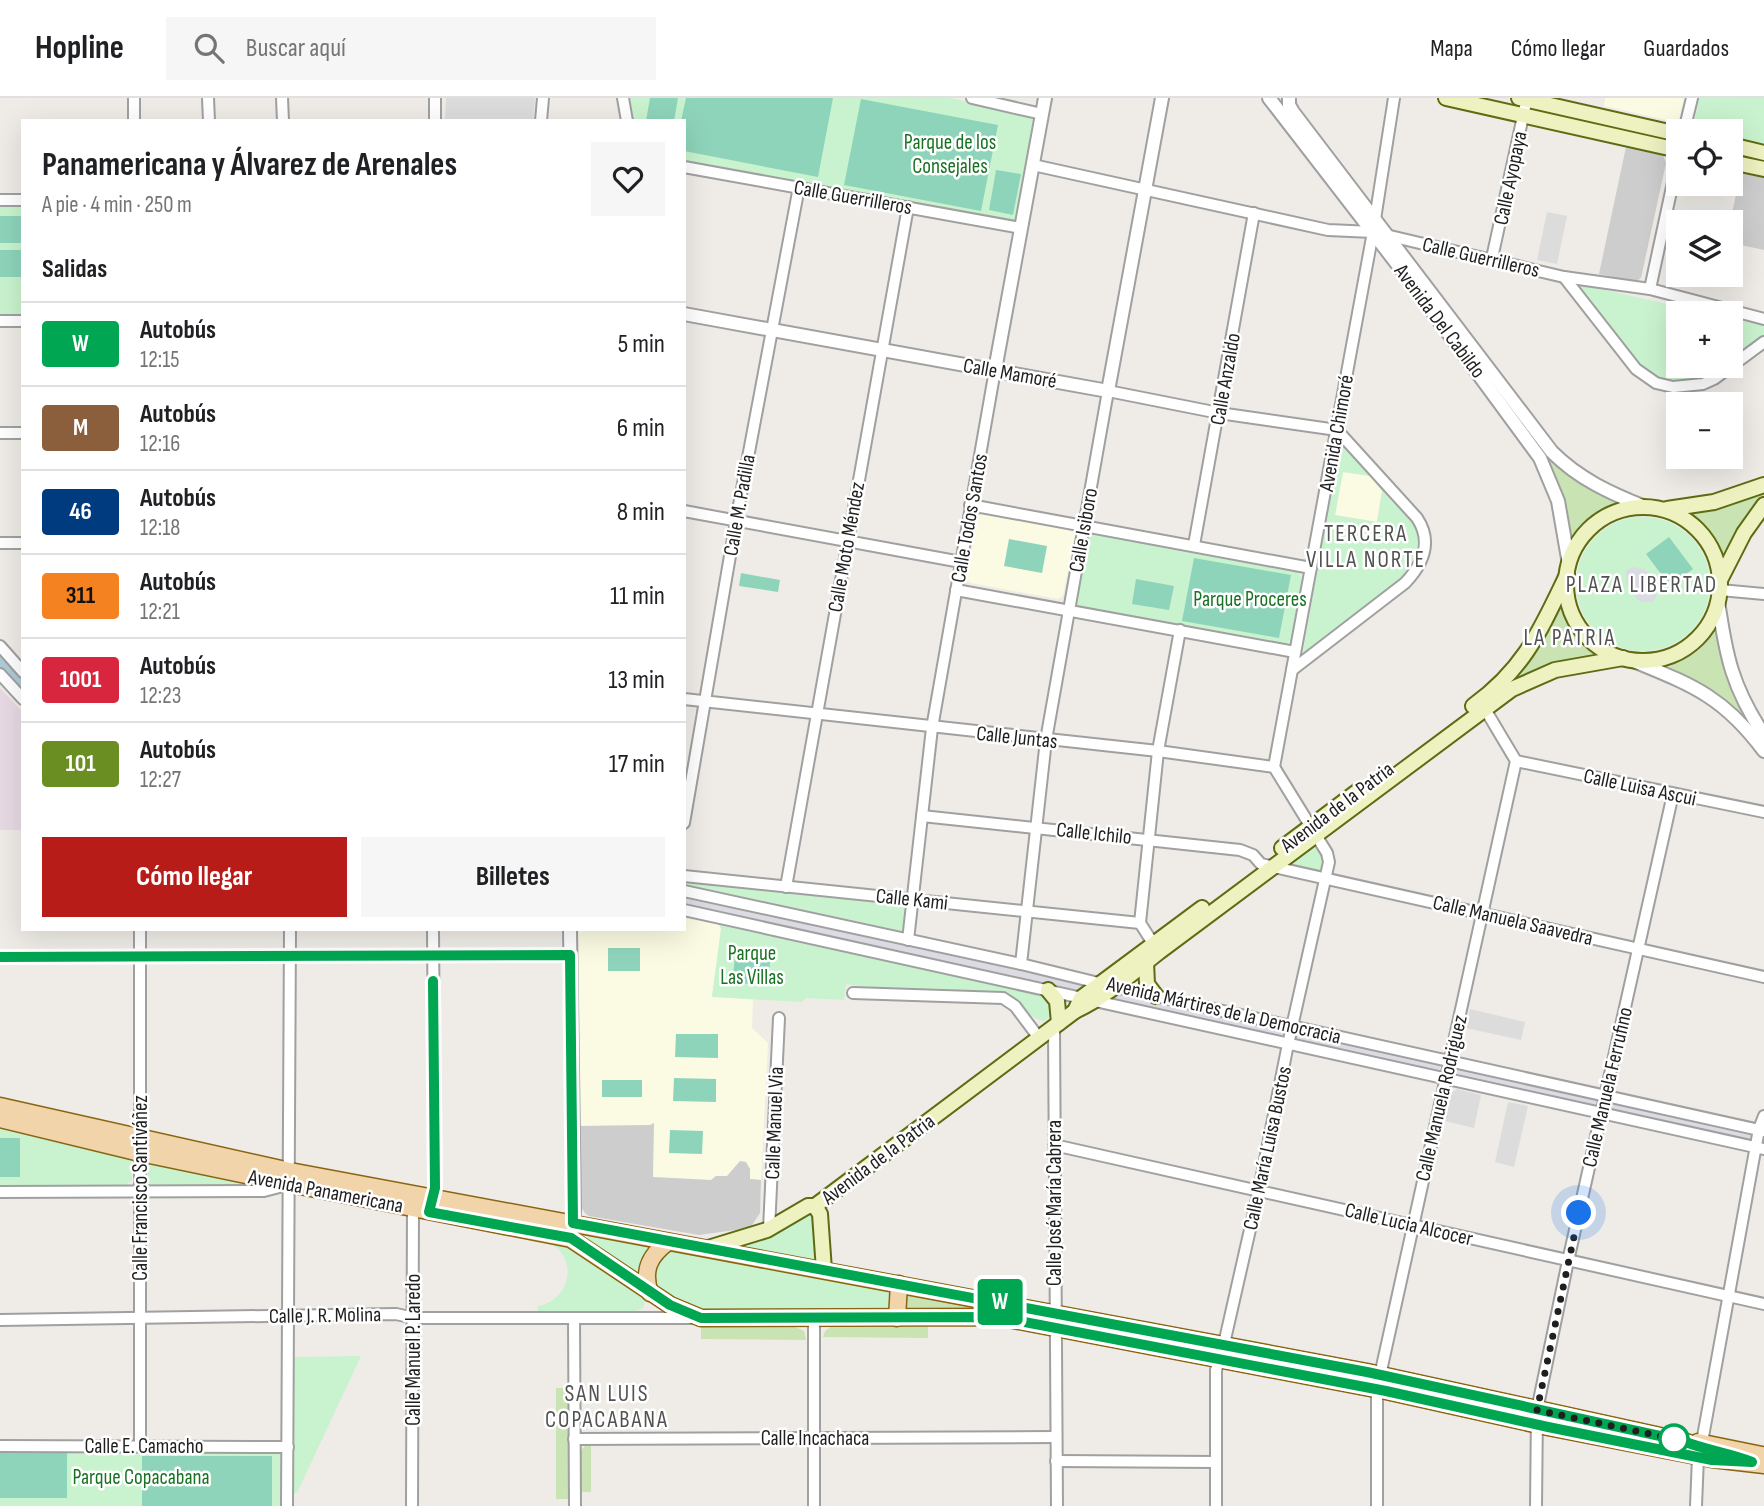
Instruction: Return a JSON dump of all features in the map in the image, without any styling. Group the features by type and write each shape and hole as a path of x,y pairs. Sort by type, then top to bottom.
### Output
{"main road":[{"path":"1446,98 1666,147"},
{"path":"1524,99 1666,131"},
{"path":"1743,148 1764,153"},
{"path":"1743,165 1764,169"},
{"path":"1764,485 1722,500 1662,509 1646,507 1620,510 1598,522 1580,541 1568,569 1567,592 1577,622 1598,647 1627,659 1647,661 1664,658 1693,643 1709,624 1719,591 1744,533 1764,505"},
{"path":"1662,509 1685,519 1703,536 1715,556 1719,591"},
{"name":"Avenida de la Patria","path":"1483,704 1530,649 1542,629 1568,569"},
{"name":"Avenida de la Patria","path":"707,1249 769,1229 808,1206 815,1206 1483,704 1535,678 1573,666 1627,659"},
{"name":"Avenida de la Patria","path":"1109,985 1146,962 1156,948"},
{"path":"1146,962 1147,984 1156,996"},
{"path":"1048,990 1057,1001 1057,1025"},
{"name":"Avenida Panamericana","path":"0,1106 140,1146"},
{"name":"Avenida Panamericana","path":"0,1119 290,1178 572,1231 668,1242 899,1284 1054,1319 1379,1382 1704,1453 1760,1461"},
{"name":"Avenida de la Patria","path":"815,1206 820,1214 824,1270"},
{"name":"Avenida Panamericana","path":"572,1231 650,1293 701,1318 1054,1319"},
{"path":"650,1293 646,1272 650,1258 668,1242"},
{"path":"897,1318 899,1284"},
{"name":"Avenida Panamericana","path":"1537,1417 1683,1441 1700,1448 1760,1461"},
{"path":"1683,1441 1704,1453 1764,1474"}],"street":[{"path":"134,98 134,119"},
{"path":"208,98 209,119"},
{"path":"282,98 283,119"},
{"path":"435,98 435,119"},
{"path":"541,119 543,98"},
{"path":"623,98 626,119"},
{"path":"972,98 1042,114"},
{"name":"Calle Todos Santos","path":"908,940 932,728 1045,98"},
{"name":"Calle Isiboro","path":"1021,964 1046,740 1162,98"},
{"name":"Avenida Del Cabildo","path":"1269,98 1373,232 1540,458 1558,501 1568,569"},
{"name":"Avenida Del Cabildo","path":"1289,98 1293,112 1552,452 1568,468 1587,481 1646,507"},
{"name":"Avenida Chimoré","path":"1274,767 1373,232 1394,98"},
{"path":"1687,119 1692,98"},
{"name":"Calle Ayopaya","path":"1492,258 1523,116 1524,99"},
{"name":"Calle Guerrilleros","path":"1033,165 1328,230 1373,232 1564,277 1650,289 1764,318"},
{"name":"Calle Guerrilleros","path":"686,169 1021,228"},
{"name":"Calle M. Padilla","path":"686,811 736,521 799,187"},
{"path":"1650,289 1670,196"},
{"path":"0,200 21,200"},
{"name":"Calle Moto Méndez","path":"786,887 908,207"},
{"name":"Calle Anzaldo","path":"1195,545 1254,213"},
{"path":"1564,277 1636,369 1656,383 1673,387 1703,384 1714,379 1764,342"},
{"name":"Calle Mamoré","path":"686,314 1219,413 1337,430"},
{"path":"0,321 21,321"},
{"path":"1292,670 1405,583 1418,570 1423,559 1423,527 1417,518 1337,430"},
{"path":"0,433 21,433"},
{"path":"970,505 1311,568"},
{"path":"686,511 961,562"},
{"path":"0,543 21,543"},
{"path":"956,590 1296,652"},
{"path":"1764,594 1719,591 1731,674 1748,711 1764,735"},
{"path":"1156,948 1140,923 1158,751 1180,629"},
{"path":"0,646 21,670"},
{"path":"1627,659 1712,697 1742,722 1764,751"},
{"path":"0,674 21,697"},
{"name":"Calle Juntas","path":"686,699 1158,751 1274,767"},
{"path":"1483,704 1516,761"},
{"name":"Calle Luisa Ascui","path":"1516,761 1764,812"},
{"name":"Calle Manuela Rodriguez","path":"1377,1506 1379,1382 1516,761"},
{"path":"1274,767 1314,831"},
{"name":"Calle Manuela Ferrufino","path":"1536,1506 1537,1417 1568,1261 1673,794"},
{"name":"Calle Ichilo","path":"922,816 1036,826 1248,851 1267,866"},
{"name":"Calle María Luisa Bustos","path":"1216,1506 1216,1370 1259,1190 1288,1044 1329,862 1328,853 1314,831"},
{"name":"Calle Manuela Saavedra","path":"1267,866 1764,978"},
{"name":"Calle Kami","path":"686,876 1140,923"},
{"name":"Avenida Mártires de la Democracia","path":"686,891 1761,1130"},
{"name":"Avenida Mártires de la Democracia","path":"686,910 1048,990 1084,1003 1288,1044 1760,1148"},
{"name":"Calle Francisco Santiváñez","path":"139,931 140,1446"},
{"path":"287,1506 290,931"},
{"name":"Calle Manuel P. Laredo","path":"412,1506 414,1318 422,1202 435,1188 433,931"},
{"path":"570,931 572,1231"},
{"path":"0,957 570,955"},
{"path":"853,993 1003,998 1015,1006 1039,1038"},
{"name":"Calle Manuel Via","path":"769,1229 779,1018"},
{"name":"Calle José María Cabrera","path":"1057,1025 1054,1145 1057,1506"},
{"path":"1696,1506 1730,1296 1764,1116"},
{"name":"Calle Lucia Alcocer","path":"1054,1145 1764,1304"},
{"path":"0,1192 264,1191 290,1178"},
{"path":"649,1318 653,1303 650,1293"},
{"name":"Calle J. R. Molina","path":"0,1320 396,1314 414,1318 701,1318"},
{"path":"574,1318 575,1506"},
{"path":"814,1318 814,1506"},
{"name":"Calle Incachaca","path":"574,1439 1056,1437"},
{"name":"Calle E. Camacho","path":"0,1446 288,1447"},
{"path":"1056,1461 1216,1462"}],"shaded area":[{"path":"446,98 535,98 533,119 445,119"},
{"path":"1605,98 1684,98 1679,119 1666,120 1604,106"},
{"path":"1626,147 1663,155 1666,163 1641,278 1635,282 1599,274"},
{"path":"1743,172 1764,177 1764,250 1743,246 1743,210 1733,210 1736,196 1743,196"},
{"path":"1547,212 1567,216 1557,264 1537,260"},
{"path":"1343,472 1370,476 1382,491 1377,522 1335,515"},
{"path":"983,513 1076,530 1063,596 1058,599 970,583 966,579 978,517"},
{"path":"1633,567 1643,569 1653,576 1656,598 1653,602 1637,599 1627,585 1626,571"},
{"path":"0,688 21,711 21,830 0,830"},
{"path":"686,896 1091,986 1081,992 686,904"},
{"path":"686,918 719,925 721,929 712,996 753,999 752,1028 768,1043 761,1180 750,1179 750,1169 727,1177 716,1176 711,1180 653,1177 650,1125 580,1126 578,931 686,931"},
{"path":"1118,992 1286,1029 1284,1037 1109,999"},
{"path":"1470,1009 1525,1022 1521,1040 1466,1028"},
{"path":"1297,1032 1441,1064 1439,1072 1295,1040"},
{"path":"1452,1066 1597,1099 1596,1107 1450,1075"},
{"path":"1457,1089 1481,1095 1474,1128 1445,1121 1451,1093"},
{"path":"1609,1101 1753,1133 1751,1141 1607,1110"},
{"path":"1508,1102 1528,1106 1514,1167 1495,1162"},
{"path":"654,1123 653,1177 711,1180 716,1176 727,1176 740,1161 746,1162 750,1169 750,1179 761,1180 760,1213 750,1228 699,1235 589,1216 585,1213 581,1207 580,1126"}],"green space":[{"name":"Parque de los Consejales","path":"630,98 950,98 1028,115 1035,125 1017,219 1009,222 686,162 686,119 633,119"},
{"path":"650,98 678,98 674,119 646,119"},
{"path":"686,98 833,98 818,177 686,151 686,119 681,119"},
{"path":"1699,98 1764,98 1764,148 1743,144 1743,119 1695,119"},
{"path":"861,99 998,125 981,211 844,185"},
{"path":"996,170 1021,174 1013,215 989,210"},
{"path":"0,206 21,206 21,316 0,316"},
{"path":"0,216 21,216 21,243 0,243"},
{"path":"0,250 21,250 21,277 0,277"},
{"path":"1574,283 1666,304 1666,378 1706,378 1668,383 1645,373"},
{"path":"1743,322 1764,326 1764,337 1743,353"},
{"name":"Parque Proceres","path":"1343,444 1416,525 1417,554 1409,571 1396,584 1306,653 1303,652 1339,447","holes":["1343,472 1370,476 1382,491 1377,522 1335,515"]},
{"path":"1540,446 1576,478 1618,502 1589,517 1569,540 1548,461"},
{"path":"1764,491 1764,497 1756,506 1726,561 1711,532 1688,511 1720,507"},
{"path":"1643,517 1669,522 1690,537 1705,558 1710,584 1705,610 1690,631 1669,646 1643,651 1617,646 1596,631 1581,610 1576,584 1581,558 1596,537 1617,522"},
{"name":"Parque Proceres","path":"1091,532 1296,570 1302,582 1293,638 1288,643 1280,644 1076,606 1087,534"},
{"path":"1669,537 1693,569 1670,586 1646,554"},
{"path":"1009,539 1047,546 1042,573 1004,566"},
{"path":"1194,558 1291,575 1279,638 1182,621"},
{"path":"741,573 780,580 778,592 739,586"},
{"path":"1136,579 1174,586 1169,610 1132,604"},
{"path":"1559,606 1574,634 1597,656 1549,666 1506,687 1543,642"},
{"path":"1717,627 1729,678 1751,725 1712,692 1667,668 1698,651"},
{"path":"1314,842 1323,856 1321,872 1286,864"},
{"name":"Parque Las Villas","path":"686,880 900,903 908,912 905,934 686,887"},
{"name":"Parque Las Villas","path":"719,925 1045,995 1051,999 1052,1014 1045,1021 1039,1020 1003,993 892,991 846,984 844,1000 806,998 802,1002 712,997 721,929"},
{"path":"608,948 640,948 640,971 608,971"},
{"path":"735,958 770,962 768,986 732,982"},
{"path":"676,1034 718,1034 718,1058 675,1057"},
{"path":"674,1078 716,1079 716,1102 673,1101"},
{"path":"602,1080 642,1080 642,1097 602,1097"},
{"path":"0,1125 131,1158 132,1180 124,1186 0,1186"},
{"path":"670,1130 703,1131 702,1154 669,1153"},
{"path":"0,1138 20,1138 20,1177 0,1177"},
{"path":"157,1161 257,1185 147,1185 146,1166"},
{"path":"808,1211 814,1214 814,1260 748,1248 749,1242"},
{"path":"590,1235 648,1246 639,1275 587,1240"},
{"path":"554,1241 579,1251 643,1295 643,1308 635,1311 538,1311 538,1306 557,1297 566,1280 566,1261 553,1245"},
{"path":"677,1250 886,1290 891,1296 890,1305 881,1312 696,1309 665,1294 654,1279 659,1260"},
{"path":"907,1291 1048,1317 905,1311"},
{"path":"701,1323 789,1324 804,1331 806,1340 701,1339"},
{"path":"837,1323 928,1323 928,1338 823,1337 825,1331"},
{"path":"361,1356 297,1493 292,1493 292,1357"},
{"path":"556,1388 568,1388 568,1499 556,1499"},
{"path":"591,1442 591,1492 579,1492 579,1457 585,1446"},
{"name":"Parque Copacabana","path":"0,1449 280,1451 282,1506 0,1506"},
{"path":"0,1453 67,1453 67,1498 0,1498"},
{"path":"142,1456 272,1456 272,1506 142,1506"}],"waterway":[{"path":"0,661 21,684"}],"bus line":[{"name":"W","path":"0,957 570,955 573,1223 1367,1372 1683,1441 1752,1462 1712,1460 1386,1391 998,1317 701,1318 650,1293 571,1238 429,1212 435,1188 433,981"}],"district":[{"name":"TERCERA VILLA NORTE","path":"1366,546"},
{"name":"PLAZA LIBERTAD","path":"1642,584"},
{"name":"LA PATRIA","path":"1570,637"},
{"name":"SAN LUIS COPACABANA","path":"607,1406"}],"route":[{"path":"1579,1213 1537,1410 1683,1441 1674,1439"}]}
